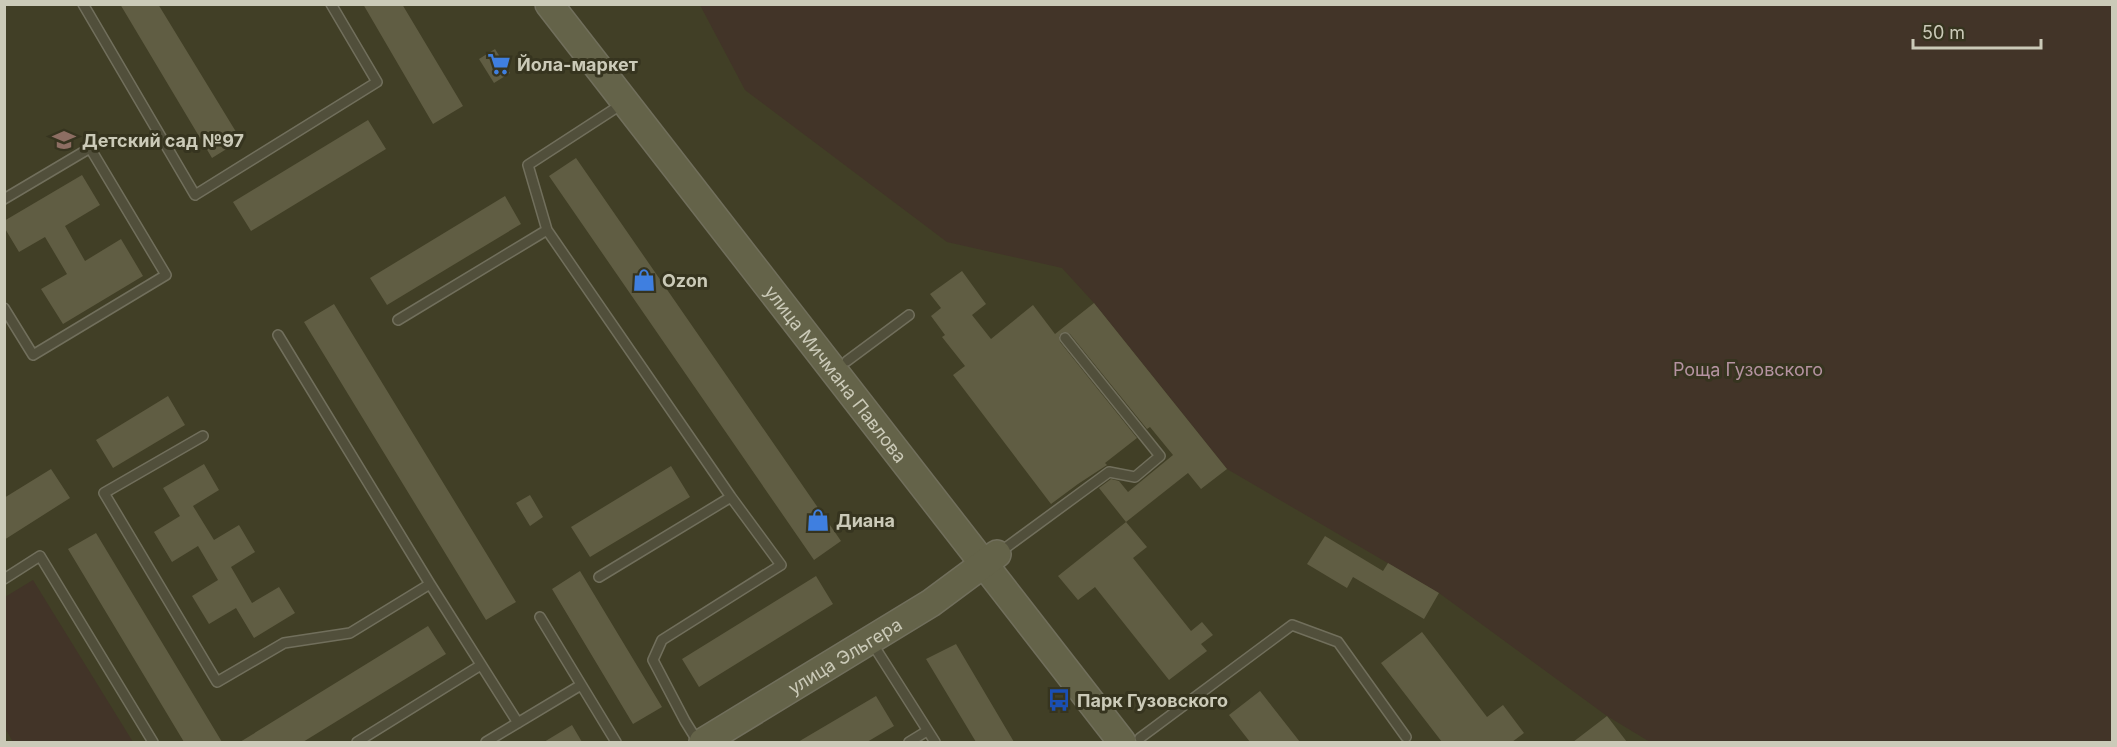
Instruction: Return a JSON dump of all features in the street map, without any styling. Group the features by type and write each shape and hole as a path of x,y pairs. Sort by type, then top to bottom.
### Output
{"main road":[{"name":"улица Мичмана Павлова","path":"549,4 632,97 1135,741"},
{"name":"улица Мичмана Павлова","path":"572,4 632,97"},
{"name":"улица Эльгера","path":"703,742 871,641 930,603 991,559"}],"lane":[{"path":"82,4 195,195 377,82 331,4"},
{"path":"632,97 528,165 547,230 731,497 781,565 662,640 653,660 698,742"},
{"path":"4,199 90,148 166,275 33,354 4,308"},
{"path":"398,320 547,230"},
{"path":"840,366 909,315"},
{"path":"278,335 518,723"},
{"path":"991,559 1109,472 1135,477 1160,456 1065,338"},
{"path":"203,436 104,493 217,682 284,643 350,633 430,584"},
{"path":"599,577 731,497"},
{"path":"4,579 40,556 153,742"},
{"path":"540,617 616,742"},
{"path":"1135,741 1292,626 1338,642 1406,737"},
{"path":"871,641 935,742"},
{"path":"357,742 481,665"},
{"path":"486,742 581,685"},
{"path":"909,742 927,731"}],"green space":[{"name":"Роща Гузовского","path":"700,5 2112,5 2112,742 1650,742 1607,716 1439,593 1227,469 1094,303 1062,268 947,242 745,90"},
{"path":"33,580 133,742 13,742 5,728 5,597"}],"building":[{"path":"120,4 158,4 241,140 212,158"},
{"path":"363,4 402,4 463,106 433,124"},
{"path":"495,49 510,73 494,83 479,59"},
{"path":"368,120 386,149 251,231 233,202"},
{"path":"576,158 841,541 814,560 549,176"},
{"path":"82,175 100,205 65,226 85,261 121,239 143,276 63,324 41,289 67,274 45,237 19,252 4,227 4,221"},
{"path":"505,196 521,224 387,305 370,278"},
{"path":"962,271 986,304 972,315 991,339 1033,305 1055,334 1094,303 1227,469 1201,489 1188,473 1126,522 1099,488 1111,479 1119,481 1128,492 1173,455 1150,427 1147,429 1070,334 1063,332 1059,336 1060,342 1137,438 1105,463 1107,465 1051,504 953,375 965,366 942,337 945,335 931,316 941,308 930,294"},
{"path":"334,304 516,602 486,620 304,322"},
{"path":"168,396 185,425 113,468 96,440"},
{"path":"204,464 219,490 193,506 214,540 239,525 255,552 231,567 252,603 279,587 295,613 254,638 236,608 209,624 192,596 218,580 198,546 172,562 154,532 180,516 163,488"},
{"path":"671,466 690,497 590,557 571,527"},
{"path":"51,469 70,498 4,540 4,498"},
{"path":"530,495 543,517 530,526 516,503"},
{"path":"1126,522 1147,547 1133,558 1191,631 1202,622 1213,635 1201,644 1207,651 1169,680 1095,587 1078,600 1058,576"},
{"path":"96,533 222,742 184,742 68,549"},
{"path":"1325,536 1383,571 1388,563 1439,593 1424,619 1353,577 1347,588 1307,564"},
{"path":"580,571 662,707 633,724 552,589"},
{"path":"816,576 833,604 699,687 682,659"},
{"path":"428,626 446,654 303,742 240,742"},
{"path":"1422,632 1487,717 1503,705 1524,733 1512,742 1442,742 1381,663"},
{"path":"956,644 1014,742 976,742 926,659"},
{"path":"1260,691 1300,742 1250,742 1229,715"},
{"path":"876,696 894,726 867,742 798,742"},
{"path":"1607,716 1627,742 1573,742"},
{"path":"572,725 582,742 544,742"}],"place":[{"name":"Йола-маркет","path":"499,64"},
{"name":"Детский сад №97","path":"64,140"},
{"name":"Ozon","path":"644,280"},
{"name":"Диана","path":"818,520"},
{"name":"Парк Гузовского","path":"1059,700"}]}
